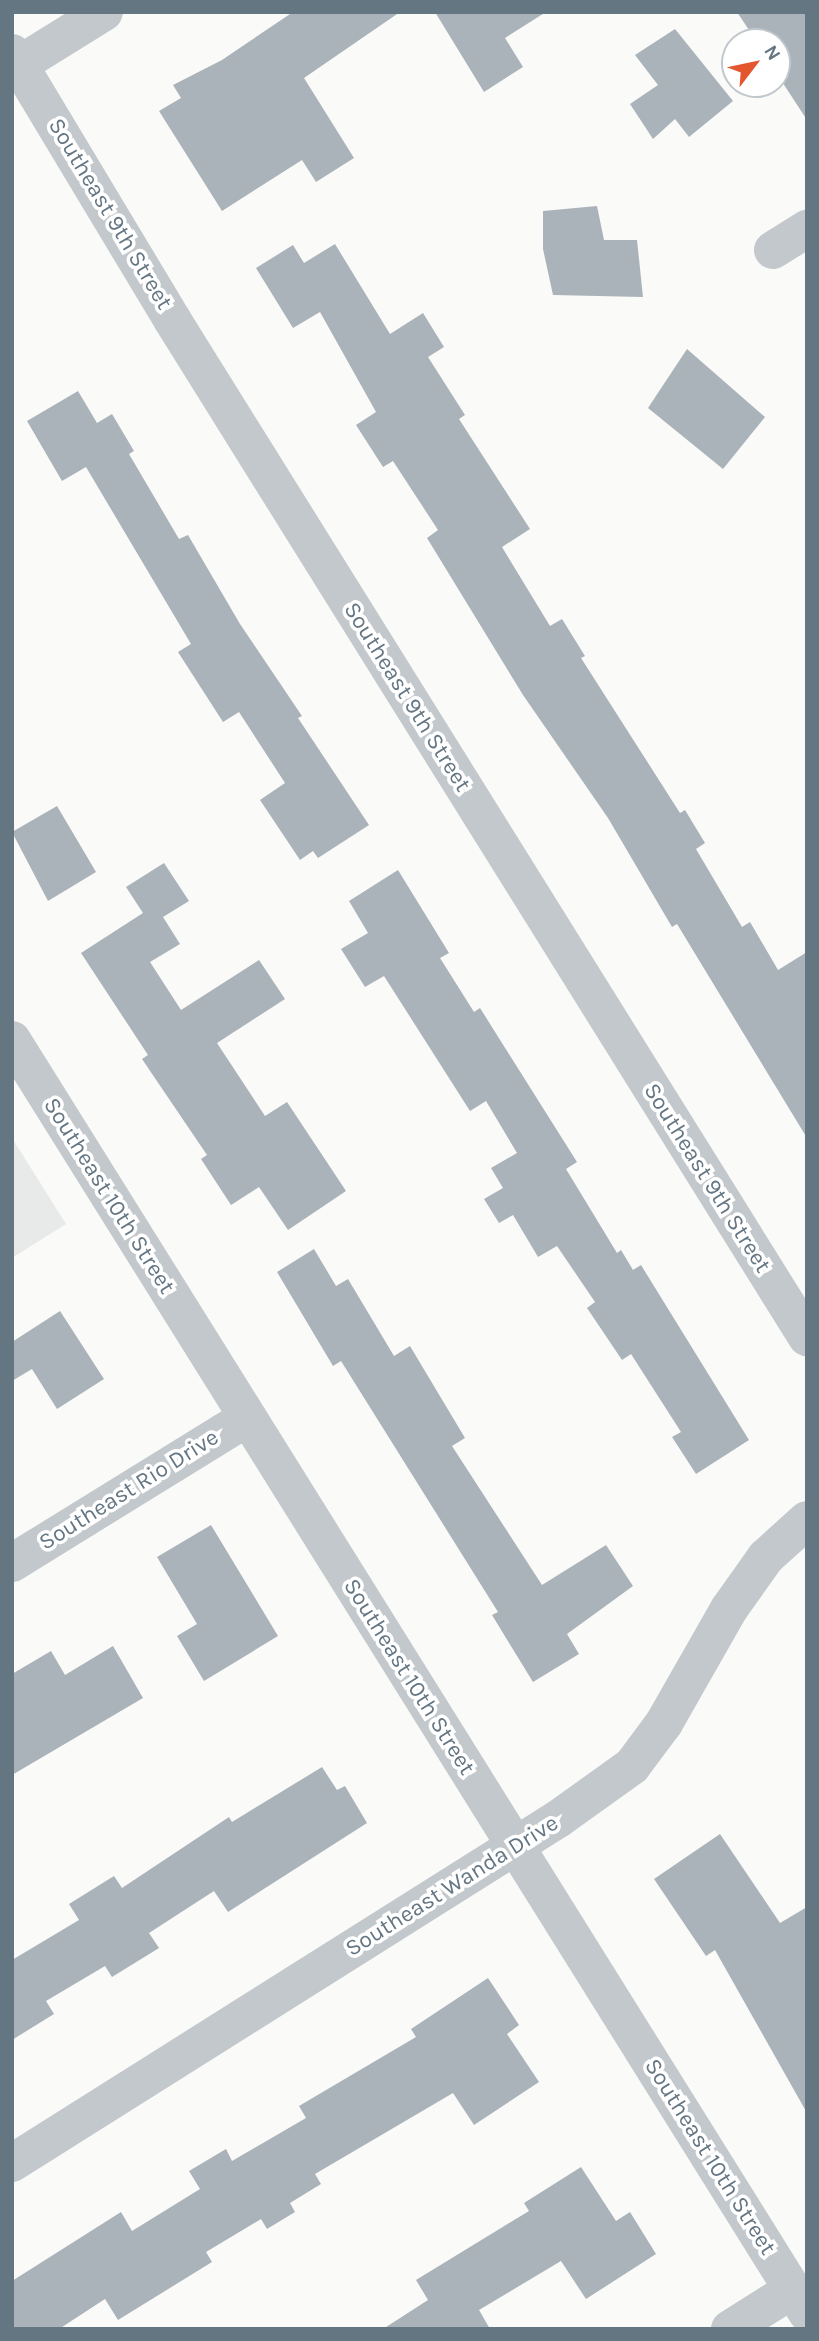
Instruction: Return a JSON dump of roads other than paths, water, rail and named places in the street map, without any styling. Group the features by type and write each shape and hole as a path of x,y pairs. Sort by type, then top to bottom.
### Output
{"street":[{"path":"15,62 104,12"},
{"name":"Southeast 9th Street","path":"15,62 180,332 807,1338"},
{"path":"774,250 807,229"},
{"name":"Southeast 10th Street","path":"12,1040 799,2302"},
{"name":"Southeast Rio Drive","path":"12,1563 247,1418"},
{"name":"Southeast Wanda Drive","path":"12,2163 517,1846 632,1766 664,1723 729,1609 766,1556 807,1520"},
{"path":"730,2329 799,2302"}]}
